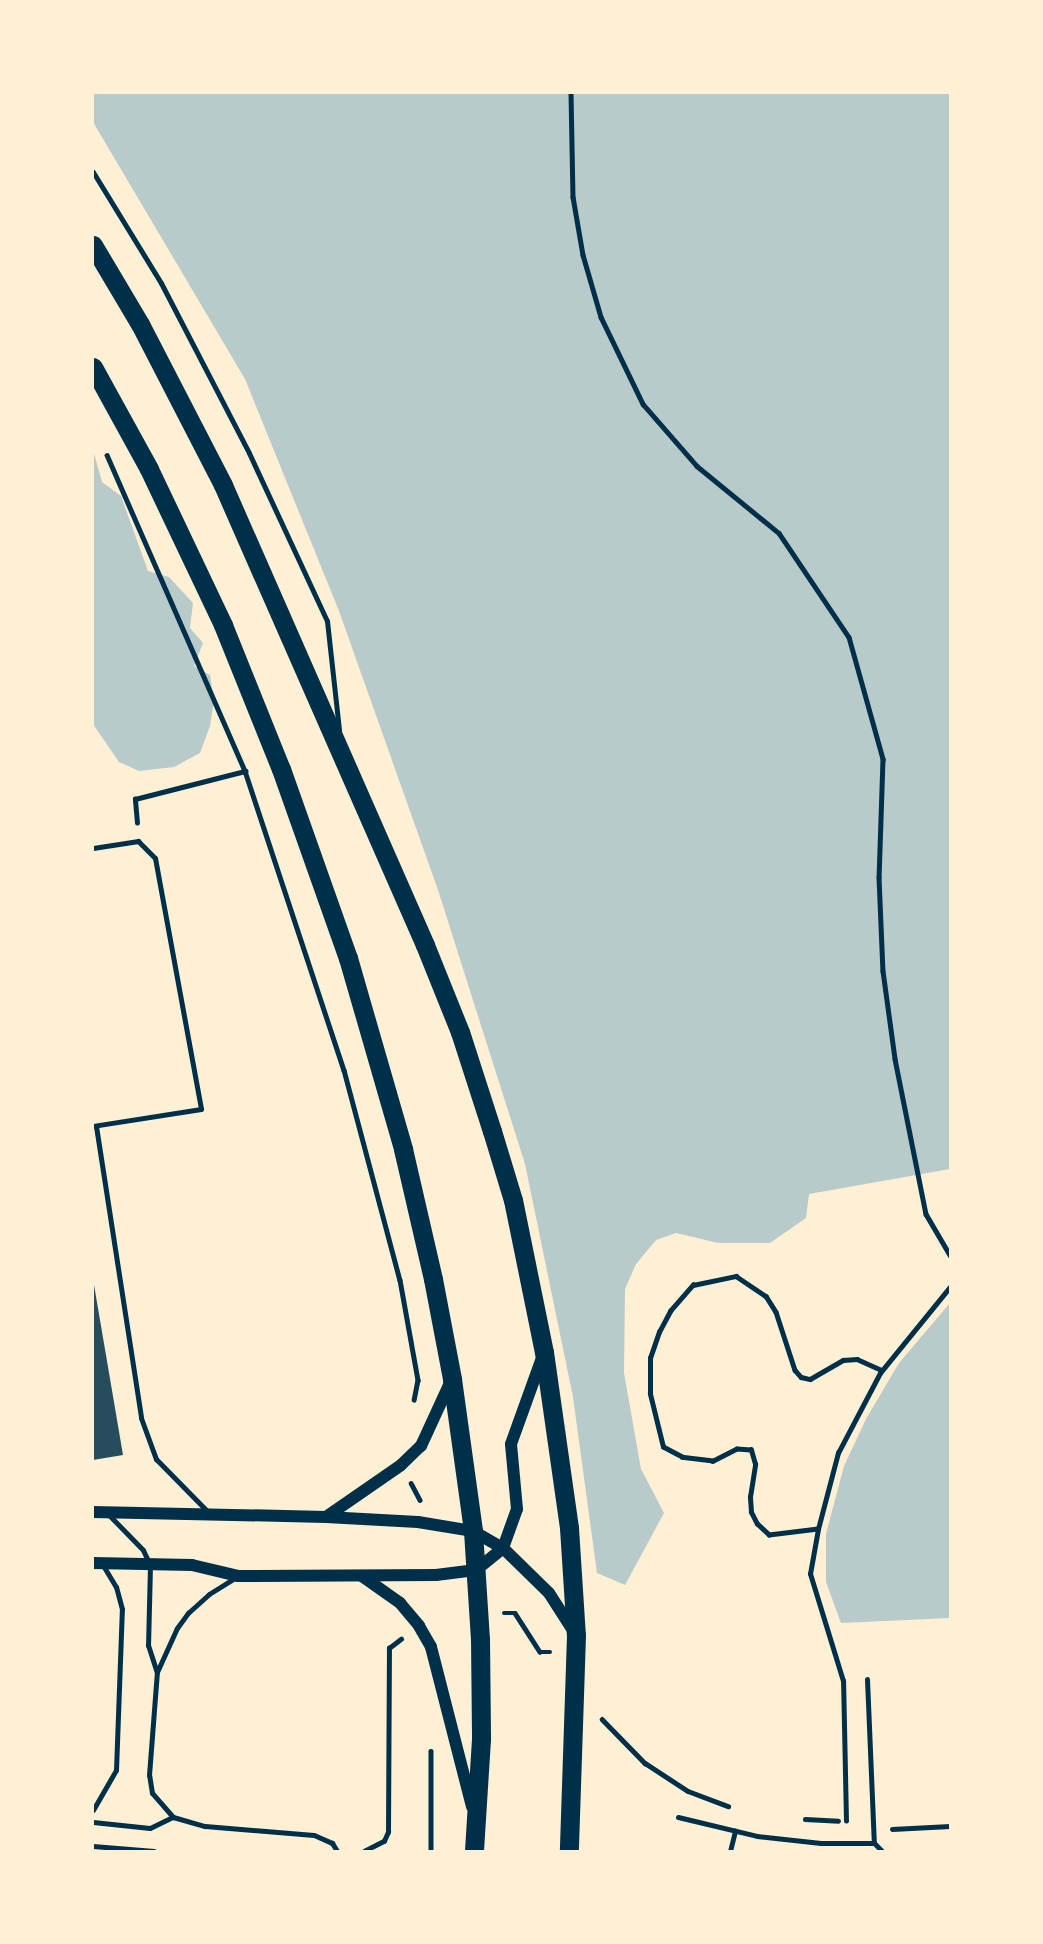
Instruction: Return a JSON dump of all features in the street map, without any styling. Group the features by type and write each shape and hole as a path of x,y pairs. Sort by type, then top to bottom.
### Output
{"highway":[{"path":"93,245 140,324 223,485 460,1032 513,1200 544,1352 569,1528 576,1635 569,1851"},
{"path":"93,367 149,469 223,625 314,860 348,958 403,1149 433,1279 452,1379 477,1570 481,1739 474,1851"}],"street":[{"path":"97,1563 192,1565 238,1576 362,1576 477,1570 503,1548 517,1509 511,1444 544,1352"},
{"path":"326,1517 401,1465 421,1446 452,1379"},
{"path":"99,1512 326,1517 418,1522 473,1531 503,1548 550,1593 576,1635"},
{"path":"362,1576 400,1603 419,1626 431,1647 475,1821"}],"lane":[{"path":"93,172 168,295 249,453 327,621 342,756"},
{"path":"93,848 138,841 155,858 201,1109 94,1126 141,1418 156,1460 209,1513"},
{"path":"99,1512 143,1550 150,1565 148,1645 157,1672"},
{"path":"93,1810 116,1770 122,1609 116,1587 97,1563"},
{"path":"238,1576 209,1594 188,1613 177,1628 157,1672 149,1775 152,1793 173,1816 205,1826 314,1835 332,1843 337,1851"},
{"path":"867,1679 874,1843 882,1851"},
{"path":"93,1822 150,1828 173,1816"},
{"path":"678,1816 735,1831 821,1843 874,1843"},
{"path":"730,1851 735,1831"}],"path":[{"path":"571,93 573,197 583,255 601,317 643,404 697,466 779,533 849,637 883,759 879,877 883,971 895,1059 926,1214 950,1255"},
{"path":"104,448 245,771 344,1070 400,1280 418,1381 414,1404"},
{"path":"138,841 135,799 245,771"},
{"path":"818,1529 769,1535 757,1524 751,1512 750,1497 755,1464 751,1450 737,1449 713,1461 682,1457 663,1447 650,1394 650,1359 659,1332 670,1311 693,1285 736,1276 766,1296 776,1312 795,1370 801,1377 810,1379 843,1360 858,1359 882,1370"},
{"path":"846,1821 843,1681 836,1651 817,1606 810,1573 818,1529 838,1453 882,1370 950,1287"},
{"path":"401,1465 420,1498 418,1522"},
{"path":"364,1851 384,1841 388,1832 389,1648 404,1636 407,1648"},
{"path":"602,1719 645,1763 688,1791 739,1811"},
{"path":"430,1747 431,1851"},
{"path":"802,1818 873,1824 899,1830 950,1826"},
{"path":"93,1846 154,1851"}],"shaded area":[{"path":"93,93 950,93 950,1169 809,1194 806,1218 770,1243 718,1243 676,1233 656,1240 636,1264 625,1289 624,1373 641,1469 664,1513 625,1585 597,1573 573,1397 525,1164 438,890 339,611 245,379 93,122"},
{"path":"93,450 102,482 121,496 148,571 169,577 193,603 190,628 203,643 194,666 210,675 214,700 210,726 200,753 174,767 139,771 119,762 93,724"},
{"path":"950,1303 950,1618 841,1623 826,1582 826,1534 844,1466 866,1419 899,1363"}],"building":[{"path":"93,1279 123,1455 93,1460"}]}
